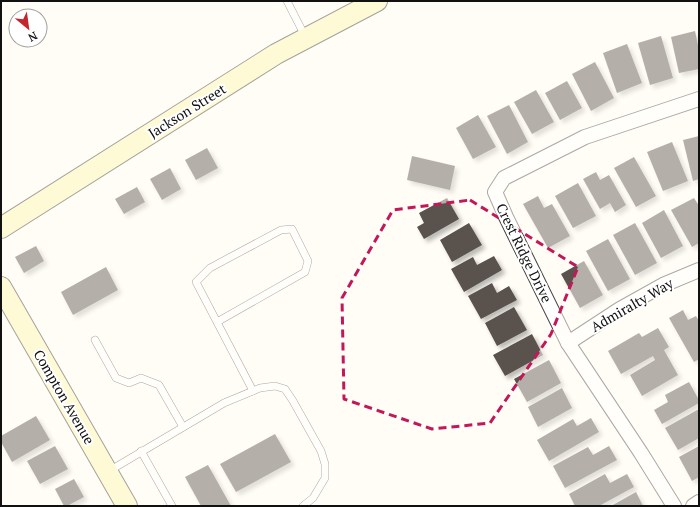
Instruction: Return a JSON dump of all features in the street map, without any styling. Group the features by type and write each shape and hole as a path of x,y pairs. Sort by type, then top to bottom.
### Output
{"street":[{"name":"Jackson Street","path":"1,228 270,58 377,1"},
{"name":"Crest Ridge Drive","path":"674,506 641,453 568,343 495,192 504,178 586,137 699,99"},
{"name":"Admiralty Way","path":"568,343 620,309 662,285 699,270"},
{"name":"Compton Avenue","path":"1,287 127,506"},
{"path":"693,506 699,502"}],"lane":[{"path":"287,1 307,38"},
{"path":"217,322 305,272 308,261 292,229 281,230 210,268 196,282 253,391"},
{"path":"95,340 116,378 129,383 141,378 159,385 183,427"},
{"path":"107,472 224,403 260,388 275,386 285,389 293,401 321,451 325,464 325,478 313,498 303,506"},
{"path":"142,451 172,506"}],"highlighted area":[{"path":"470,200 578,267 551,334 490,423 432,429 344,399 342,298 393,210"}],"building":[{"path":"695,31 699,50 699,69 679,73 671,37"},
{"path":"661,36 673,78 650,85 638,43"},
{"path":"627,44 642,83 617,93 603,53"},
{"path":"595,62 614,98 591,111 572,74"},
{"path":"567,81 582,108 560,120 545,93"},
{"path":"536,90 554,122 532,134 514,102"},
{"path":"509,105 528,142 507,154 487,116"},
{"path":"478,115 496,147 473,159 456,128"},
{"path":"699,136 699,179 693,181 683,140"},
{"path":"672,142 688,181 663,191 647,152"},
{"path":"207,148 218,168 196,180 185,160"},
{"path":"412,156 455,166 450,190 407,180"},
{"path":"634,157 656,196 636,207 614,168"},
{"path":"170,168 181,189 162,200 150,179"},
{"path":"596,172 600,180 609,175 626,205 615,212 610,203 600,209 583,179"},
{"path":"578,183 596,216 573,228 555,196"},
{"path":"137,187 145,202 124,214 115,199"},
{"path":"538,196 544,208 552,204 570,236 548,248 523,204"},
{"path":"447,198 459,219 424,239 417,227 424,223 419,213"},
{"path":"694,198 699,206 699,243 692,247 671,210"},
{"path":"664,210 683,246 661,258 642,223"},
{"path":"469,223 482,245 452,262 440,240"},
{"path":"635,223 657,263 635,275 613,235"},
{"path":"608,239 630,279 608,291 586,251"},
{"path":"36,246 44,261 24,273 15,257"},
{"path":"494,256 502,270 464,292 451,269 473,257 477,265"},
{"path":"584,261 603,295 580,308 561,274"},
{"path":"106,267 118,290 73,315 61,292"},
{"path":"492,283 497,293 509,286 517,300 481,319 468,296"},
{"path":"514,307 527,330 497,346 485,323"},
{"path":"683,310 688,320 696,316 699,321 699,359 694,362 669,318"},
{"path":"658,328 669,347 664,350 678,375 642,396 630,375 655,360 653,356 621,374 608,351 639,333 642,337"},
{"path":"532,334 543,355 505,376 493,355"},
{"path":"549,360 561,383 527,402 514,379"},
{"path":"689,382 699,400 699,403 662,424 654,410 668,402 665,395"},
{"path":"562,388 572,408 538,427 528,407"},
{"path":"699,409 699,438 678,450 665,428"},
{"path":"36,416 50,440 12,462 1,442 1,436"},
{"path":"591,418 599,432 549,461 537,440 573,419 577,426"},
{"path":"275,434 291,462 236,492 220,464"},
{"path":"55,446 68,469 40,484 27,461"},
{"path":"609,446 617,460 565,488 553,466 588,447 593,455"},
{"path":"699,446 699,477 692,481 679,457"},
{"path":"208,465 231,506 201,506 185,477"},
{"path":"605,474 610,483 627,474 634,487 599,506 575,506 569,494"},
{"path":"74,479 84,497 67,506 64,506 55,489"},
{"path":"636,492 643,506 611,506"}]}
